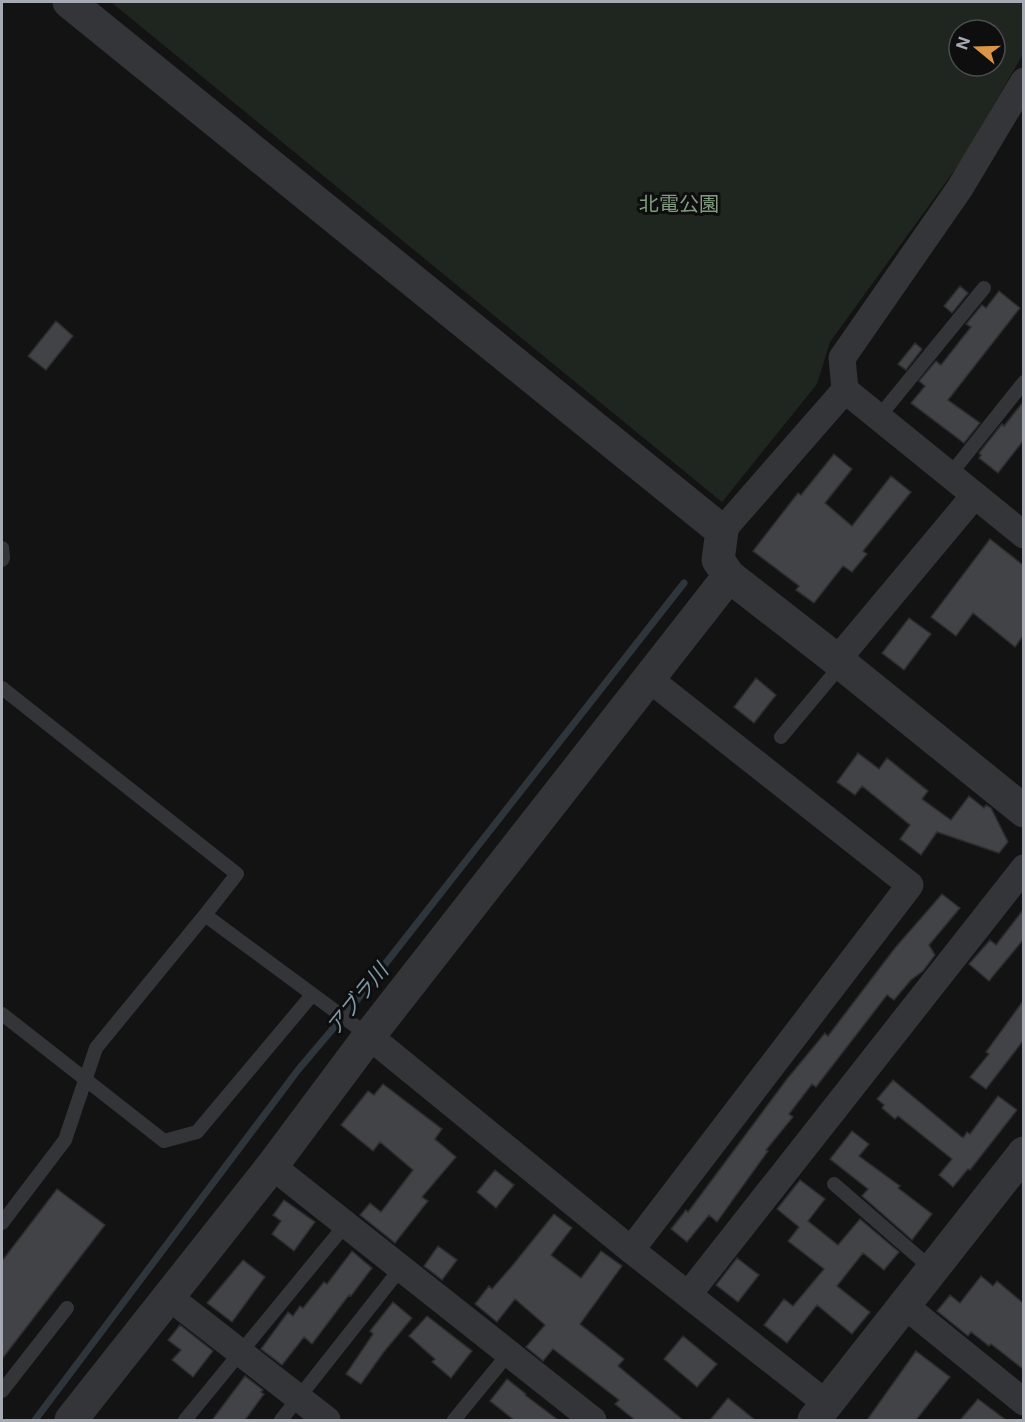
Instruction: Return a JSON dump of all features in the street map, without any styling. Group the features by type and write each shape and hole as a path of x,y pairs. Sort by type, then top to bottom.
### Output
{"street":[{"path":"69,2 722,531"},
{"path":"1023,81 960,188 842,358 845,390 1023,535"},
{"path":"845,390 722,531 718,560 729,576 1023,811"},
{"path":"839,662 974,496"},
{"path":"71,1420 272,1166 369,1036 729,576"},
{"path":"631,1250 909,885 648,678"},
{"path":"688,1295 1023,867"},
{"path":"369,1036 688,1295 821,1415 1023,1153"},
{"path":"272,1166 593,1420"},
{"path":"169,1297 327,1420"},
{"path":"904,1305 1023,1402"}],"lane":[{"path":"878,418 984,288"},
{"path":"949,476 1023,382"},
{"path":"2,548 2,560"},
{"path":"781,737 839,662"},
{"path":"2,688 237,874 96,1048 65,1140 2,1223"},
{"path":"205,915 369,1036"},
{"path":"2,1014 164,1141 197,1132 312,994"},
{"path":"834,1184 932,1269"},
{"path":"185,1420 242,1354 346,1224"},
{"path":"281,1420 401,1268"},
{"path":"2,1391 67,1308"},
{"path":"454,1420 509,1353"}],"green space":[{"name":"北電公園","path":"111,2 1023,2 1023,54 962,160 830,342 817,384 722,502"}],"building":[{"path":"960,286 968,293 952,313 944,306"},
{"path":"999,291 1020,308 948,400 980,423 964,443 911,403 925,386 919,381 936,361 941,365 971,327 966,324 982,305 986,308"},
{"path":"56,321 73,336 46,370 28,356"},
{"path":"915,343 922,349 906,370 898,364"},
{"path":"1023,402 1023,441 998,473 979,458 981,455 979,453"},
{"path":"834,454 852,469 825,503 852,526 891,476 911,492 863,551 867,554 852,572 843,566 814,603 796,590 799,586 753,551 798,493 801,495"},
{"path":"990,539 1023,565 1023,636 1015,647 973,613 956,636 931,617"},
{"path":"909,618 931,634 904,670 882,653"},
{"path":"756,678 776,695 754,723 734,707"},
{"path":"858,753 879,769 887,758 928,791 922,799 951,820 969,796 984,808 986,805 991,808 1008,842 999,853 937,832 921,855 900,839 910,825 862,786 855,795 837,782"},
{"path":"942,894 960,908 929,945 935,955 923,971 911,980 894,1000 887,995 816,1087 812,1084 789,1114 793,1117 766,1150 768,1151 717,1222 709,1215 687,1242 671,1229 686,1210 688,1212 787,1079 825,1033 828,1036 895,948"},
{"path":"1023,910 1023,940 989,981 969,964 990,940 996,945"},
{"path":"1023,1001 1023,1041 986,1089 970,1077 989,1054 986,1052"},
{"path":"893,1080 963,1138 967,1132 970,1134 998,1096 1017,1110 970,1170 968,1169 953,1187 939,1175 952,1159 898,1116 895,1119 882,1108 884,1105 877,1099"},
{"path":"383,1084 442,1129 435,1139 456,1157 422,1197 428,1201 395,1243 360,1215 370,1203 381,1212 413,1170 380,1142 373,1151 341,1125 368,1091 374,1095"},
{"path":"852,1131 869,1144 859,1156 900,1186 898,1188 932,1214 912,1240 862,1196 868,1189 830,1159"},
{"path":"495,1170 514,1185 496,1208 477,1192"},
{"path":"800,1180 825,1199 808,1221 838,1245 860,1219 899,1252 884,1270 863,1253 837,1286 870,1312 852,1334 817,1305 787,1343 764,1325 784,1299 793,1306 824,1269 788,1241 799,1227 777,1209"},
{"path":"57,1189 105,1225 2,1359 2,1261"},
{"path":"284,1200 315,1222 294,1251 272,1234 281,1221 273,1215"},
{"path":"554,1214 572,1228 551,1255 581,1278 601,1251 622,1266 580,1324 624,1359 618,1366 683,1420 635,1420 615,1404 619,1400 553,1349 543,1361 526,1347 545,1325 515,1299 497,1322 475,1304 489,1286 492,1289"},
{"path":"438,1246 457,1260 442,1280 424,1266"},
{"path":"352,1251 372,1268 312,1344 304,1337 282,1365 261,1349 288,1312 293,1316 300,1306 303,1308 324,1282 327,1284"},
{"path":"737,1258 759,1275 738,1302 716,1285"},
{"path":"243,1260 265,1277 232,1322 207,1303"},
{"path":"981,1276 993,1286 997,1281 1023,1303 1023,1369 991,1344 989,1346 971,1332 968,1336 937,1311 950,1295 960,1303"},
{"path":"393,1302 412,1318 361,1384 346,1374 373,1334 370,1331"},
{"path":"427,1316 472,1351 451,1378 432,1362 435,1359 409,1336"},
{"path":"180,1325 213,1351 193,1377 172,1360 181,1350 168,1340"},
{"path":"683,1336 717,1364 697,1387 664,1359"},
{"path":"916,1351 950,1377 916,1420 867,1420"},
{"path":"245,1376 263,1390 261,1392 264,1394 245,1420 212,1420"},
{"path":"507,1379 558,1420 514,1420 490,1401"},
{"path":"728,1398 755,1420 710,1420"},
{"path":"978,1399 1006,1420 960,1420"}],"waterway":[{"name":"アブラ川","path":"35,1420 298,1070 353,1005 684,583"}]}
